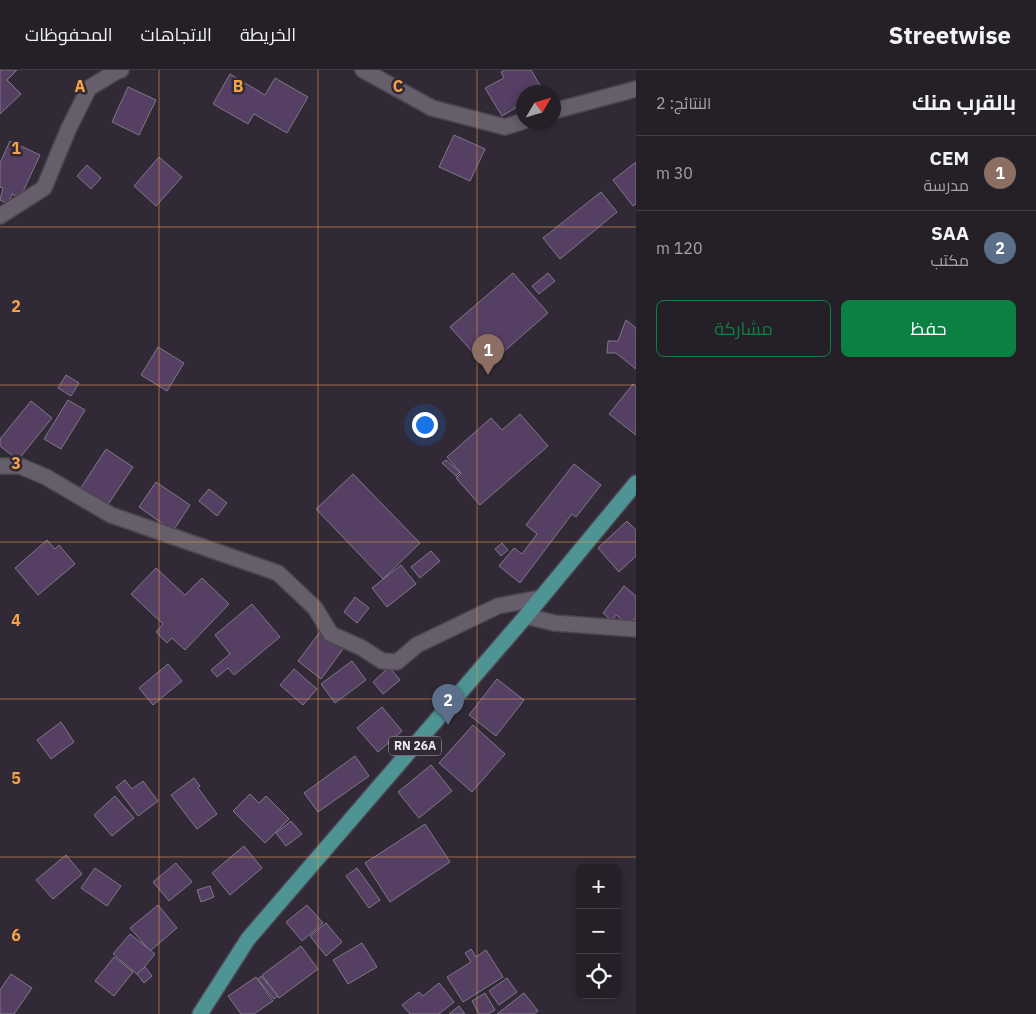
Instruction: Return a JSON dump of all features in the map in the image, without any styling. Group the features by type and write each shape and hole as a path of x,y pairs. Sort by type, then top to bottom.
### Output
{"main road":[{"name":"RN 26A","path":"200,1014 248,939 526,616 636,483"}],"street":[{"path":"0,216 44,188 68,130 89,88 116,71 121,70"},
{"path":"363,70 432,108 505,127 516,124"},
{"path":"561,109 636,89"},
{"path":"0,466 20,466 46,477 111,515 278,573 315,608 331,634 362,648 382,661 397,662 418,645 498,606 540,598"},
{"path":"526,616 554,622 636,629"}],"building":[{"path":"0,70 17,70 7,80 21,94 0,114"},
{"path":"505,70 531,70 540,85 516,85 516,108 502,116 485,88 504,78 501,72"},
{"path":"230,74 265,95 275,78 308,97 287,133 254,114 248,124 213,104"},
{"path":"128,87 156,100 139,135 112,122"},
{"path":"454,135 485,149 470,181 439,167"},
{"path":"10,141 40,155 20,198 12,194 8,204 0,200 3,188 0,187 0,163"},
{"path":"159,157 182,177 156,206 134,186"},
{"path":"636,162 636,204 633,206 613,180"},
{"path":"87,165 101,178 91,189 77,176"},
{"path":"601,192 617,212 560,259 543,238"},
{"path":"513,273 548,313 486,367 450,327"},
{"path":"548,273 555,281 539,294 532,286"},
{"path":"626,320 636,328 636,369 616,353 607,353 608,341 618,341"},
{"path":"158,347 184,363 167,391 141,375"},
{"path":"66,375 79,383 71,396 58,388"},
{"path":"633,384 636,387 636,435 609,414"},
{"path":"68,400 85,410 61,449 44,439"},
{"path":"31,401 52,418 18,460 0,446 0,439"},
{"path":"520,414 548,446 480,505 456,478 461,473 447,457 491,418 502,430"},
{"path":"106,449 133,467 107,506 80,489"},
{"path":"446,460 460,472 456,476 442,463"},
{"path":"574,464 601,485 576,517 572,514 520,583 499,566 514,548 522,554 537,534 526,525"},
{"path":"353,474 420,543 383,579 316,509"},
{"path":"156,482 190,505 173,531 139,507"},
{"path":"209,489 227,503 217,516 199,501"},
{"path":"627,521 636,530 636,556 619,572 598,548"},
{"path":"47,540 55,549 59,545 75,564 38,595 15,568"},
{"path":"502,543 508,550 501,556 495,549"},
{"path":"431,551 440,561 420,578 411,567"},
{"path":"401,565 416,584 387,607 372,588"},
{"path":"156,568 185,595 202,578 229,604 185,650 172,638 167,643 156,632 163,624 131,594"},
{"path":"624,586 636,596 636,621 634,619 629,625 616,615 612,621 603,613"},
{"path":"355,597 369,608 357,623 344,612"},
{"path":"252,604 280,637 234,675 228,668 217,677 211,670 230,654 215,635"},
{"path":"320,632 343,649 321,679 298,661"},
{"path":"352,661 366,680 335,703 321,684"},
{"path":"168,664 182,681 153,705 139,688"},
{"path":"389,667 400,680 383,694 373,682"},
{"path":"294,669 317,689 303,705 280,685"},
{"path":"497,679 524,700 496,736 469,715"},
{"path":"382,707 402,731 378,752 357,728"},
{"path":"61,722 74,742 51,759 37,740"},
{"path":"473,725 505,754 472,792 439,763"},
{"path":"355,756 369,776 318,812 304,793"},
{"path":"431,765 452,791 419,818 398,792"},
{"path":"194,778 200,786 198,788 217,814 197,829 171,795"},
{"path":"125,780 132,789 143,781 158,801 138,816 116,787"},
{"path":"250,794 259,803 266,796 289,819 265,843 233,811"},
{"path":"115,796 134,818 112,836 94,815"},
{"path":"291,821 302,834 286,846 276,833"},
{"path":"425,824 450,862 390,902 365,863"},
{"path":"244,846 262,868 230,895 212,873"},
{"path":"66,855 82,874 53,899 36,880"},
{"path":"176,863 192,882 169,901 153,882"},
{"path":"95,868 121,886 107,906 81,888"},
{"path":"357,868 380,900 369,908 346,876"},
{"path":"210,886 214,897 201,902 197,890"},
{"path":"158,905 177,928 150,951 130,928"},
{"path":"307,905 323,923 302,941 286,922"},
{"path":"326,923 342,942 326,956 310,936"},
{"path":"130,934 155,954 138,975 113,954"},
{"path":"362,943 377,967 348,984 333,960"},
{"path":"301,946 318,969 279,998 262,975"},
{"path":"471,949 476,957 486,950 503,977 463,1002 447,977 471,962 465,953"},
{"path":"114,957 133,972 114,996 95,981"},
{"path":"145,967 152,976 144,983 137,974"},
{"path":"11,974 32,988 14,1014 0,1014 0,990"},
{"path":"261,976 278,996 274,999 258,979"},
{"path":"256,977 273,1001 254,1014 241,1014 228,996"},
{"path":"507,978 517,992 499,1005 489,991"},
{"path":"439,983 454,1002 439,1014 410,1014 402,1005 419,992 423,996"},
{"path":"485,993 495,1010 488,1014 479,1014 472,1001"},
{"path":"524,993 538,1011 534,1014 497,1014"},
{"path":"459,1006 465,1014 449,1014"}],"place":[{"name":"CEM","path":"488,375"},
{"name":"SAA","path":"448,725"}]}
